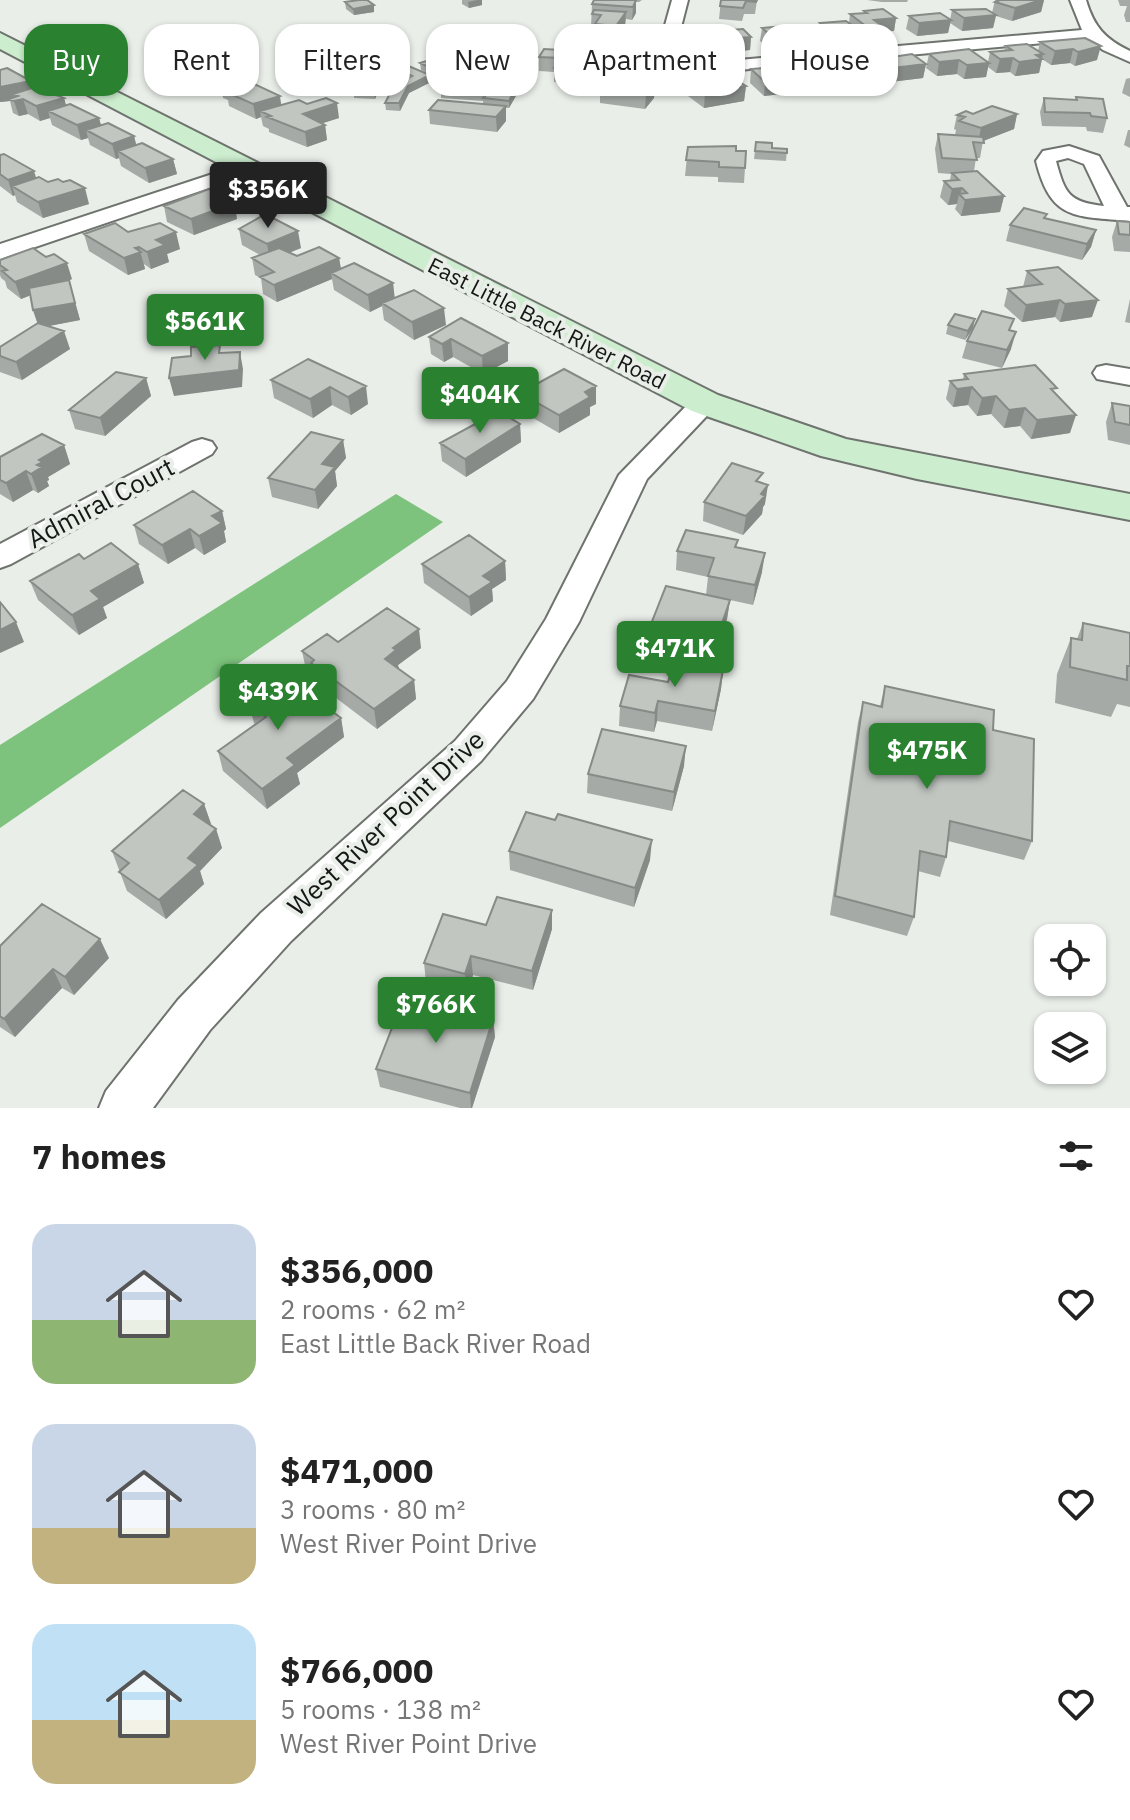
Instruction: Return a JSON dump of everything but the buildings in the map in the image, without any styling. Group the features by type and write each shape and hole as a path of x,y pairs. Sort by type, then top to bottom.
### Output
{"street":[{"path":"680,0 661,72 1091,34"},
{"path":"1078,0 1086,29 1107,47 1130,57"},
{"name":"East Little Back River Road","path":"0,40 705,403 835,448 917,467 1130,507"},
{"path":"0,252 249,168"},
{"name":"West River Point Drive","path":"123,1108 194,1015 276,927 468,751 520,690 562,622 634,475 705,403"},
{"name":"Admiral Court","path":"0,557 202,448"}],"shaded area":[{"path":"396,494 443,522 0,828 0,745"}]}
